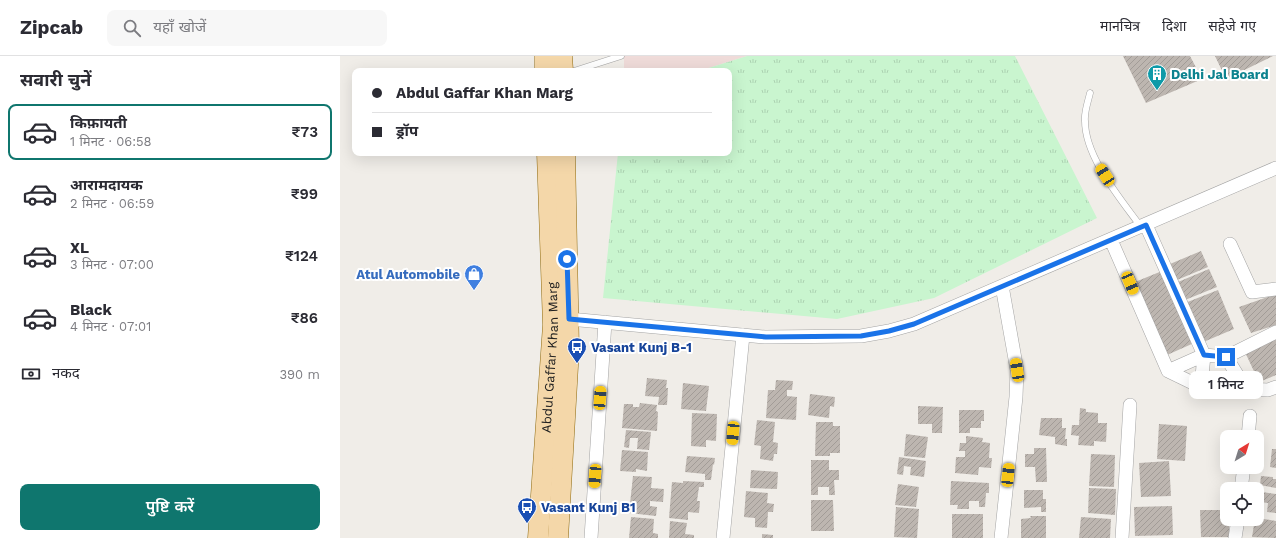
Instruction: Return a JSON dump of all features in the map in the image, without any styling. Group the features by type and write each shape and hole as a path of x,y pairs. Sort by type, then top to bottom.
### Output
{"main road":[{"path":"545,56 545,68"},
{"path":"562,56 563,68"},
{"name":"Abdul Gaffar Khan Marg","path":"538,538 553,325 548,156"},
{"name":"Abdul Gaffar Khan Marg","path":"558,538 568,376 569,319 565,156"}],"street":[{"path":"569,319 766,337 861,336 889,331 914,324 1276,168"},
{"path":"1111,240 1168,371 1201,387 1204,355 1143,226"},
{"path":"1230,244 1252,292 1276,289"},
{"path":"1001,538 1016,397 1017,370 1002,286"},
{"path":"591,538 605,322"},
{"path":"1168,371 1204,355 1226,357 1276,332"},
{"path":"723,538 743,335"},
{"path":"1226,357 1246,389 1268,390 1276,387"},
{"path":"1122,538 1130,405"},
{"path":"1249,430 1250,416"},
{"path":"1235,538 1237,526"}],"lane":[{"path":"582,68 605,59 621,56"},
{"path":"1090,93 1084,119 1085,132 1090,147 1098,164 1143,226"}],"shaded area":[{"path":"624,56 747,56 709,68 624,68"}],"green space":[{"path":"747,56 1015,56 1097,218 934,298 837,319 603,298 618,156 732,156 732,68 709,68"}],"building":[{"name":"Delhi Jal Board","path":"1123,56 1190,56 1202,79 1146,103"},
{"path":"1215,56 1273,56 1226,79"},
{"path":"1201,251 1208,267 1177,280 1170,264"},
{"path":"1209,269 1217,287 1185,300 1178,282"},
{"path":"1162,271 1194,343 1167,355 1135,282"},
{"path":"1218,290 1234,329 1201,343 1185,303"},
{"path":"1276,294 1276,325 1251,333 1239,307"},
{"path":"1276,335 1276,375 1259,382 1244,350"},
{"path":"647,378 667,380 667,405 658,405 659,397 645,396"},
{"path":"776,380 793,381 792,390 787,390 787,396 797,397 796,420 766,418 768,390 775,390"},
{"path":"683,383 709,386 706,411 681,409"},
{"path":"810,394 835,397 834,407 830,406 829,418 808,415"},
{"path":"640,403 657,405 657,431 622,428 624,404 633,404 633,407 639,407"},
{"path":"918,406 943,407 942,433 932,433 932,424 918,424"},
{"path":"1080,408 1086,409 1086,412 1098,413 1098,423 1107,423 1106,442 1094,441 1094,446 1078,445 1079,436 1071,435 1072,425 1079,425"},
{"path":"959,410 984,410 984,421 981,421 981,428 970,428 970,433 959,433"},
{"path":"692,413 717,414 716,441 706,440 706,447 691,446"},
{"path":"1041,418 1062,418 1062,428 1066,428 1065,439 1067,439 1067,446 1055,444 1055,437 1039,435"},
{"path":"757,420 775,422 773,442 778,443 777,454 774,454 773,461 760,459 761,446 754,445"},
{"path":"816,422 833,422 833,426 840,426 840,453 830,453 830,456 815,456"},
{"path":"1159,424 1187,426 1185,461 1157,459"},
{"path":"626,430 651,432 649,450 637,449 638,438 630,438 629,448 624,447"},
{"path":"906,434 928,437 925,458 904,456"},
{"path":"966,436 983,438 982,442 990,443 989,458 992,458 991,468 979,467 978,475 955,473 956,457 965,457 965,451 959,451 960,443 966,443"},
{"path":"1034,448 1046,448 1047,482 1036,482 1035,467 1025,467 1025,454 1034,454"},
{"path":"1272,449 1276,449 1276,468 1270,467"},
{"path":"622,450 648,452 647,471 636,469 636,472 620,471"},
{"path":"1091,454 1115,455 1114,487 1089,486"},
{"path":"687,456 715,458 711,480 705,480 705,474 685,472"},
{"path":"899,457 926,461 924,477 910,475 911,467 904,466 903,475 897,474"},
{"path":"811,460 829,460 829,470 839,470 839,480 834,480 835,495 829,495 829,487 818,487 818,495 811,495"},
{"path":"1169,461 1171,496 1141,497 1139,463"},
{"path":"751,470 778,472 777,489 750,488"},
{"path":"633,476 652,477 651,488 664,489 663,502 650,501 650,506 657,507 656,516 629,513"},
{"path":"1261,476 1273,477 1273,479 1276,479 1276,488 1264,486 1264,482 1260,482"},
{"path":"683,481 704,482 704,487 699,487 697,501 700,501 699,513 688,512 688,520 669,518 672,482 683,483"},
{"path":"951,481 989,483 989,493 986,493 985,507 979,507 979,501 969,501 969,509 957,509 958,505 950,505"},
{"path":"898,484 919,487 916,507 895,505"},
{"path":"1089,488 1116,489 1115,515 1088,513"},
{"path":"1024,490 1043,490 1043,499 1046,499 1046,512 1041,512 1041,507 1024,508"},
{"path":"746,491 768,493 767,503 774,504 773,512 768,512 767,528 755,527 755,518 744,517"},
{"path":"1264,492 1276,494 1276,513 1267,512 1268,503 1264,502"},
{"path":"811,500 833,500 834,531 811,531"},
{"path":"1172,506 1173,535 1135,536 1134,507"},
{"path":"896,507 919,509 917,538 894,537"},
{"path":"1200,510 1220,510 1220,526 1229,526 1229,537 1201,537"},
{"path":"952,514 983,514 983,538 952,538"},
{"path":"1030,516 1046,516 1046,538 1021,538 1021,519 1031,518"},
{"path":"631,517 654,519 653,533 658,534 658,538 629,538"},
{"path":"1081,517 1111,519 1110,538 1079,538"},
{"path":"1264,519 1276,521 1276,538 1252,537 1254,526 1264,526"},
{"path":"670,521 687,523 685,534 694,535 694,538 669,538"},
{"path":"762,534 773,535 773,538 762,538"}],"place":[{"name":"Delhi Jal Board","path":"1157,91"},
{"name":"Atul Automobile","path":"474,291"},
{"name":"Vasant Kunj B-1","path":"577,364"},
{"name":"Vasant Kunj B1","path":"527,524"}],"route":[{"path":"567,259 569,319 766,337 861,336 889,331 914,324 1146,225 1204,355 1226,357"}]}
